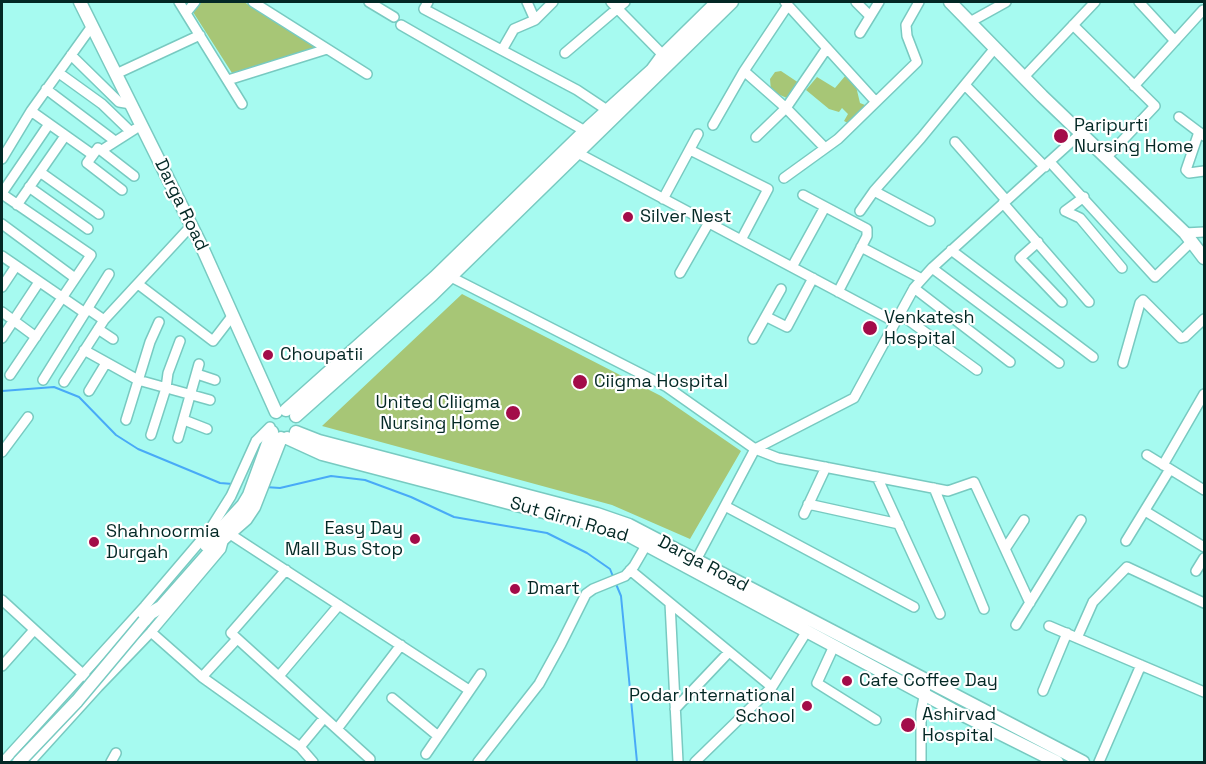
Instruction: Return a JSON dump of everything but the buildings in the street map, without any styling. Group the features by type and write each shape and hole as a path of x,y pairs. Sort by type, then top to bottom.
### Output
{"main road":[{"path":"83,7 94,2"},
{"path":"572,150 585,131 652,70 717,2"},
{"path":"281,433 270,421 286,413 447,273 572,150 651,82 732,2"},
{"path":"950,2 1188,238 1204,258"},
{"name":"Darga Road","path":"83,7 233,315 286,413"},
{"path":"151,613 153,606 243,505 249,495 265,448 298,421 286,413"},
{"path":"19,762 77,701 151,613 161,607 223,539 246,519 254,507 281,433"},
{"name":"Darga Road","path":"281,433 597,514 629,525 648,541 926,688 1083,762"},
{"path":"693,565 834,646 926,688 1057,762"}],"street":[{"path":"179,2 242,104"},
{"path":"186,13 195,2"},
{"path":"253,2 367,75"},
{"path":"369,2 394,17"},
{"path":"428,2 424,9 577,90 607,110"},
{"path":"527,2 535,20"},
{"path":"502,50 514,29 535,20 553,2"},
{"path":"856,2 870,16"},
{"path":"860,33 879,2"},
{"path":"784,178 838,139 917,62 907,36 906,25 919,2"},
{"path":"970,22 1006,2"},
{"path":"1139,2 1175,41"},
{"path":"713,125 786,3 876,102"},
{"path":"1024,77 1073,26 1090,3"},
{"path":"565,52 618,4 663,56"},
{"path":"1134,86 1203,10"},
{"path":"401,25 585,131"},
{"path":"2,159 31,111 92,26"},
{"path":"1073,26 1155,106 1106,158"},
{"path":"116,74 200,35"},
{"path":"756,137 786,108 826,48"},
{"path":"860,211 874,191 995,48"},
{"path":"228,80 327,49"},
{"path":"71,55 119,102 131,104"},
{"path":"744,71 786,108 825,148"},
{"path":"59,73 102,104 130,131"},
{"path":"965,85 1084,197 1155,277 1188,238 1204,232"},
{"path":"46,89 115,141"},
{"path":"31,111 66,136 134,176"},
{"path":"1179,117 1202,134 1186,170 1189,173 1204,171"},
{"path":"10,375 91,255 2,193 49,124"},
{"path":"122,190 87,163 115,141 142,126"},
{"path":"693,565 755,449 854,398 914,288 951,250 1081,132"},
{"path":"663,199 698,134"},
{"path":"17,205 66,136"},
{"path":"955,142 1089,302"},
{"path":"572,150 838,292 898,318 977,370"},
{"path":"690,150 768,189 741,240"},
{"path":"40,172 99,214"},
{"path":"29,188 88,229"},
{"path":"874,191 930,221"},
{"path":"803,195 867,229 867,236 838,292"},
{"path":"1084,197 1065,211 1080,218 1122,268"},
{"path":"792,267 825,207"},
{"path":"2,224 75,278"},
{"path":"680,273 708,224"},
{"path":"64,382 104,320 191,226"},
{"path":"1038,242 1020,258 1062,302"},
{"path":"861,247 922,279"},
{"path":"951,250 1093,357"},
{"path":"2,256 62,298 104,320"},
{"path":"2,287 16,266"},
{"path":"932,268 1059,363"},
{"path":"447,273 667,387 755,449 778,458 948,491 974,482 1030,603"},
{"path":"43,380 109,274"},
{"path":"767,317 787,327 813,278"},
{"path":"2,338 39,282"},
{"path":"138,284 213,341 233,315"},
{"path":"914,288 1010,362"},
{"path":"753,339 781,289"},
{"path":"1123,363 1141,301 1146,301 1181,338 1204,319"},
{"path":"2,312 36,337"},
{"path":"126,420 150,342 159,322"},
{"path":"98,329 113,339"},
{"path":"151,435 166,388 168,373 180,341"},
{"path":"84,350 138,380 210,400"},
{"path":"89,391 106,363"},
{"path":"178,438 199,364"},
{"path":"197,374 215,380"},
{"path":"1126,541 1145,511 1204,394"},
{"path":"2,452 28,417"},
{"path":"184,420 207,429"},
{"path":"3,762 145,606 209,531 231,496 256,441 281,433"},
{"path":"1148,455 1204,490"},
{"path":"804,514 826,467"},
{"path":"877,477 940,614"},
{"path":"934,488 984,609"},
{"path":"808,504 899,524"},
{"path":"724,506 914,607"},
{"path":"1145,511 1204,547"},
{"path":"1005,549 1024,520"},
{"path":"1017,625 1081,520"},
{"path":"30,762 151,632 221,549 223,539 286,570 470,690"},
{"path":"478,762 539,684 586,594 627,573 648,541"},
{"path":"1196,571 1204,558"},
{"path":"1077,638 1093,602 1127,567 1204,603"},
{"path":"286,570 231,633 370,759"},
{"path":"627,573 670,603 772,687"},
{"path":"2,600 98,687"},
{"path":"670,603 678,762"},
{"path":"279,676 339,605"},
{"path":"1049,626 1204,692"},
{"path":"2,666 34,630"},
{"path":"695,762 772,687 807,631"},
{"path":"151,632 202,677 300,747 313,762"},
{"path":"1043,691 1067,633"},
{"path":"202,677 237,639"},
{"path":"337,729 401,645"},
{"path":"834,646 818,683 876,720"},
{"path":"675,709 729,652"},
{"path":"1099,762 1141,665"},
{"path":"426,754 481,674"},
{"path":"921,762 921,712 926,688"},
{"path":"392,699 438,736"},
{"path":"300,747 324,718"},
{"path":"111,762 116,753"}],"green space":[{"path":"201,2 244,2 317,47 232,73 193,12"},
{"path":"781,71 799,83 789,99 771,91 770,79 775,72"},
{"path":"846,75 855,82 860,103 865,105 850,124 844,121 848,114 842,108 839,112 829,109 806,90 817,77 835,88"},
{"path":"462,294 661,396 741,451 690,539 612,505 322,426"}],"waterway":[{"path":"2,391 54,387 79,397 116,435 138,449 220,483 233,484"},
{"path":"265,487 280,488 331,476 365,480 411,497 454,517 547,533 587,553 610,569 614,579"},
{"path":"616,584 621,596 637,762"}],"place":[{"name":"Paripurti Nursing Home","path":"1061,136"},
{"name":"Silver Nest","path":"628,217"},
{"name":"Venkatesh Hospital","path":"870,328"},
{"name":"Choupatii","path":"268,355"},
{"name":"Ciigma Hospital","path":"580,382"},
{"name":"United CIiigma Nursing Home","path":"513,413"},
{"name":"Easy Day Mall Bus Stop","path":"415,539"},
{"name":"Shahnoormia Durgah","path":"94,542"},
{"name":"Dmart","path":"515,589"},
{"name":"Cafe Coffee Day","path":"847,681"},
{"name":"Podar International School","path":"807,706"},
{"name":"Ashirvad Hospital","path":"908,725"}]}
